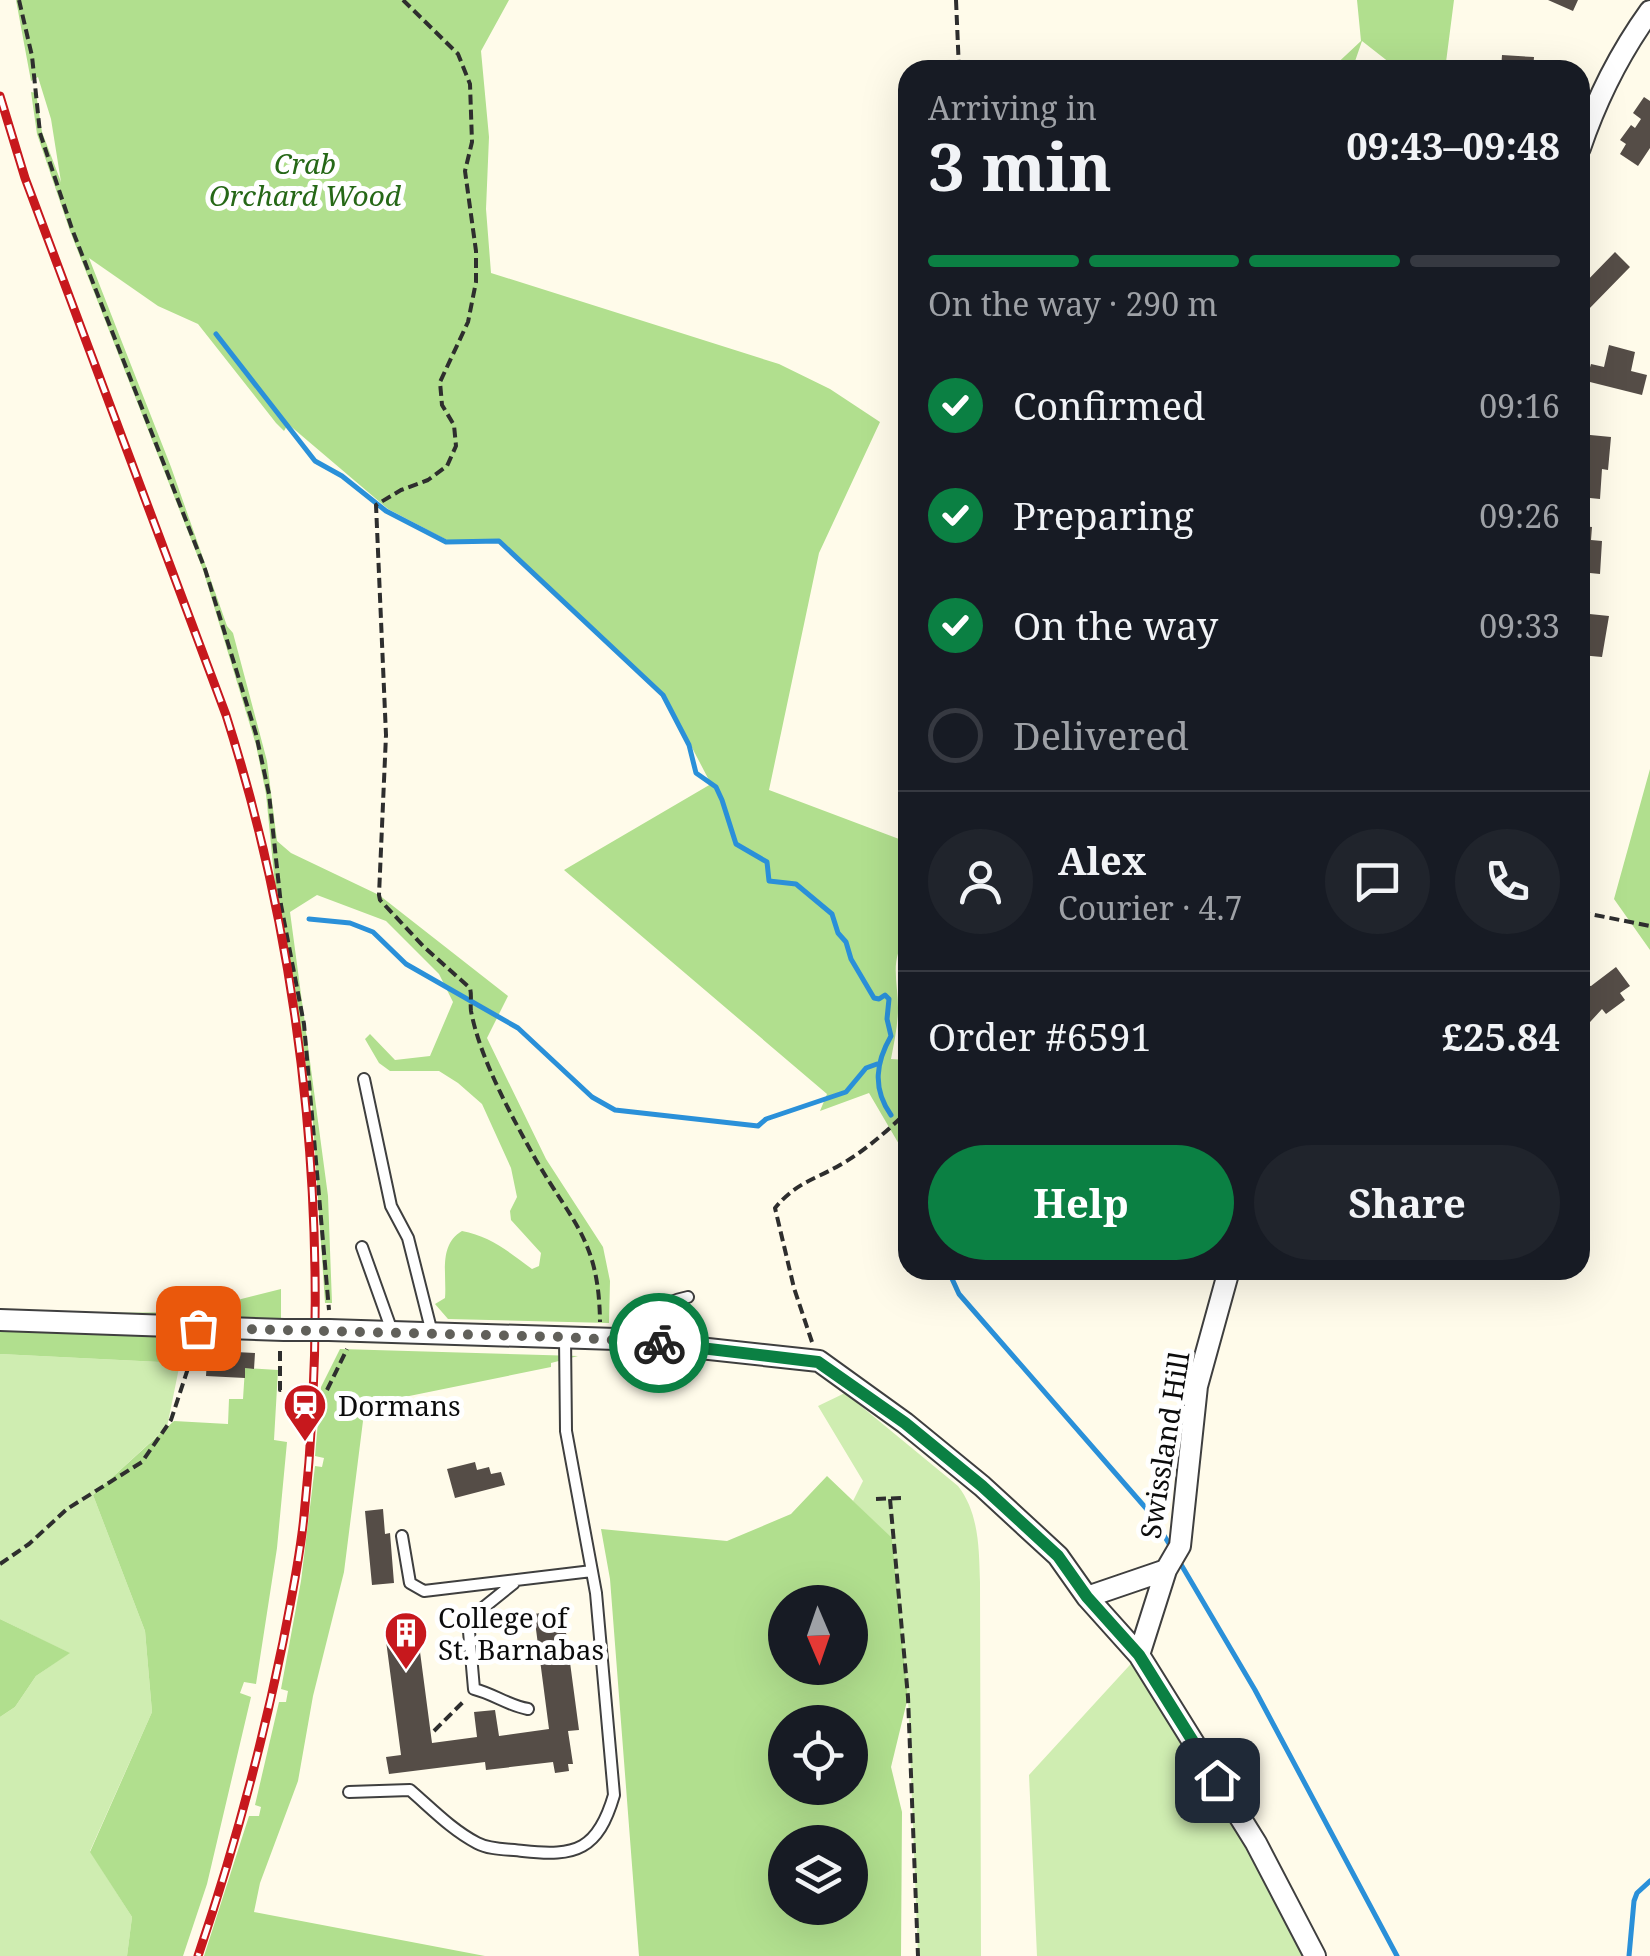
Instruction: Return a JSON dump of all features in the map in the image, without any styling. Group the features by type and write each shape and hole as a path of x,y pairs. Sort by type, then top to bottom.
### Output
{"street":[{"path":"1590,117 1622,49 1650,11"},
{"name":"Swissland Hill","path":"1139,1655 1166,1570 1180,1546 1197,1386 1226,1280"},
{"path":"0,1320 282,1340 392,1331 600,1338 818,1362 905,1423 1058,1556 1087,1597 1139,1655 1256,1843 1315,1956"},
{"name":"Swissland Hill","path":"1087,1597 1166,1570"}],"lane":[{"path":"364,1079 391,1206 408,1238 432,1333"},
{"path":"362,1248 392,1331"},
{"path":"633,1340 650,1314 670,1301 688,1297"},
{"path":"349,1792 410,1790 466,1837 483,1846 544,1853 573,1852 589,1844 610,1810 614,1795 592,1571 566,1431 565,1337"},
{"path":"402,1536 410,1583 424,1591 592,1571"},
{"path":"514,1582 468,1620 474,1688 490,1692 506,1705 528,1709"}],"path":[{"path":"19,0 32,56 40,134 72,230 205,569 256,734 269,794 276,871 304,1024 329,1315"},
{"path":"403,0 458,54 470,84 472,142 465,171 476,251 476,282 468,322 440,382 442,406 454,425 456,446 452,456 447,466 428,480 377,503 386,735 380,900 424,947 466,981 480,1040 508,1106 590,1250 600,1286 600,1338"},
{"path":"956,0 959,60"},
{"path":"1590,914 1650,926"},
{"path":"818,1362 794,1288 775,1208 791,1188 842,1164 898,1120"},
{"path":"328,1390 352,1335"},
{"path":"282,1340 280,1390 285,1389"},
{"path":"0,1564 68,1510 142,1462 171,1420 195,1346"},
{"path":"876,1500 901,1498"},
{"path":"890,1499 908,1698 918,1956"},
{"path":"434,1731 474,1688"}],"green space":[{"name":"Crab Orchard Wood","path":"16,0 509,0 481,51 489,137 486,209 491,273 779,364 830,389 880,422 819,553 769,790 898,839 898,1014 891,1059 898,1059 898,1142 869,1093 820,1111 827,1094 564,870 711,784 664,694 500,540 447,540 388,509 288,424 284,431 198,324 158,306 89,258 171,467 227,626 233,633 267,761 277,841 291,853 379,895 508,996 487,1038 546,1159 603,1247 610,1281 609,1323 448,1319 435,1304 445,1298 447,1252 454,1237 462,1231 490,1241 532,1269 539,1266 541,1253 511,1220 510,1211 517,1197 511,1168 482,1104 439,1071 390,1071 379,1063 365,1039 370,1034 395,1060 430,1056 453,1002 439,974 386,921 317,895 290,912 328,1196 332,1303 325,1303 311,1093 277,905 266,794 256,745 203,570 70,231 37,134 31,92 36,93 42,132 61,182 51,119 38,77 31,81"},
{"path":"1357,0 1454,0 1446,60 1386,60 1362,41 1355,60 1341,60 1361,41"},
{"path":"1650,769 1650,950 1614,899"},
{"path":"281,1289 281,1318 204,1319 180,1363 0,1354 0,1314 190,1312"},
{"path":"340,1349 578,1356 551,1363 551,1367 365,1405 344,1572 313,1696 298,1781 260,1883 254,1912 485,1956 204,1956 249,1816 259,1816 261,1807 255,1805 279,1702 286,1702 288,1691 281,1689 301,1581 315,1466 322,1467 324,1458 315,1456 321,1387"},
{"path":"0,1354 180,1363 167,1427 93,1495 145,1631 152,1712 90,1851 132,1917 127,1956 0,1956 0,1717 15,1707 36,1676 69,1653 0,1619"},
{"path":"245,1368 278,1370 274,1440 287,1442 277,1548 256,1684 244,1682 240,1693 251,1697 207,1884 183,1956 127,1956 132,1917 90,1852 152,1712 145,1631 93,1495 174,1421 228,1424 229,1399 243,1399"},
{"path":"845,1393 958,1486 974,1519 980,1582 981,1956 918,1956 908,1697 892,1539 853,1501 863,1481 818,1406"},
{"path":"827,1476 892,1538 908,1697 891,1767 902,1812 901,1956 639,1956 610,1579 601,1529 727,1541 791,1514"},
{"path":"0,1619 70,1653 36,1676 15,1707 0,1717"},
{"path":"1139,1655 1315,1956 1037,1956 1029,1775"}],"building":[{"path":"1548,0 1578,0 1573,11"},
{"path":"1502,55 1534,57 1534,60 1502,60"},
{"path":"1644,97 1650,101 1650,148 1638,166 1620,154 1626,144 1620,140 1641,119 1633,113"},
{"path":"1615,252 1630,267 1590,308 1590,278"},
{"path":"1609,345 1635,352 1631,371 1647,375 1642,395 1590,382 1591,364 1604,367"},
{"path":"1590,435 1611,437 1608,470 1602,469 1600,499 1590,498"},
{"path":"1590,527 1591,540 1602,541 1600,574 1590,573"},
{"path":"1590,614 1609,616 1602,657 1590,656"},
{"path":"1616,967 1630,986 1620,993 1625,1000 1606,1014 1602,1009 1590,1022 1591,986"},
{"path":"216,1351 255,1353 254,1369 245,1368 245,1378 206,1376 207,1360 215,1361"},
{"path":"475,1462 477,1470 489,1467 491,1474 501,1472 505,1485 455,1498 447,1469"},
{"path":"383,1509 385,1534 390,1533 394,1583 372,1585 365,1511"},
{"name":"College of St. Barnabas","path":"563,1610 579,1730 568,1731 573,1764 568,1764 569,1771 555,1773 553,1762 486,1770 485,1762 389,1774 386,1757 401,1755 385,1633 417,1629 432,1743 477,1737 474,1712 495,1710 499,1736 549,1729 534,1614"}],"waterway":[{"path":"216,334 315,461 342,476 386,511 446,542 499,541 663,695 689,745 696,773 716,787 736,844 767,862 769,881 796,884 832,914 838,933 874,998 885,995 889,999 887,1019 891,1036 878,1075 881,1095 891,1115"},
{"path":"309,919 350,923 373,932 406,964 518,1028 592,1097 615,1110 758,1126 766,1119 846,1092 866,1068 877,1064"},
{"path":"953,1280 959,1294 1151,1514 1171,1547"},
{"path":"1179,1561 1255,1690 1397,1956"},
{"path":"1629,1956 1634,1901 1650,1881"}],"railway":[{"path":"0,96 25,178 226,715 277,911 306,1111 315,1314 312,1415 302,1532 256,1762 198,1956"}],"way so far":[{"path":"198,1328 392,1331 659,1343"}],"place":[{"name":"Dormans","path":"305,1443"},
{"name":"College of St. Barnabas","path":"406,1671"}],"route":[{"path":"659,1343 818,1362 905,1423 1058,1556 1087,1597 1139,1655 1217,1780"}]}
